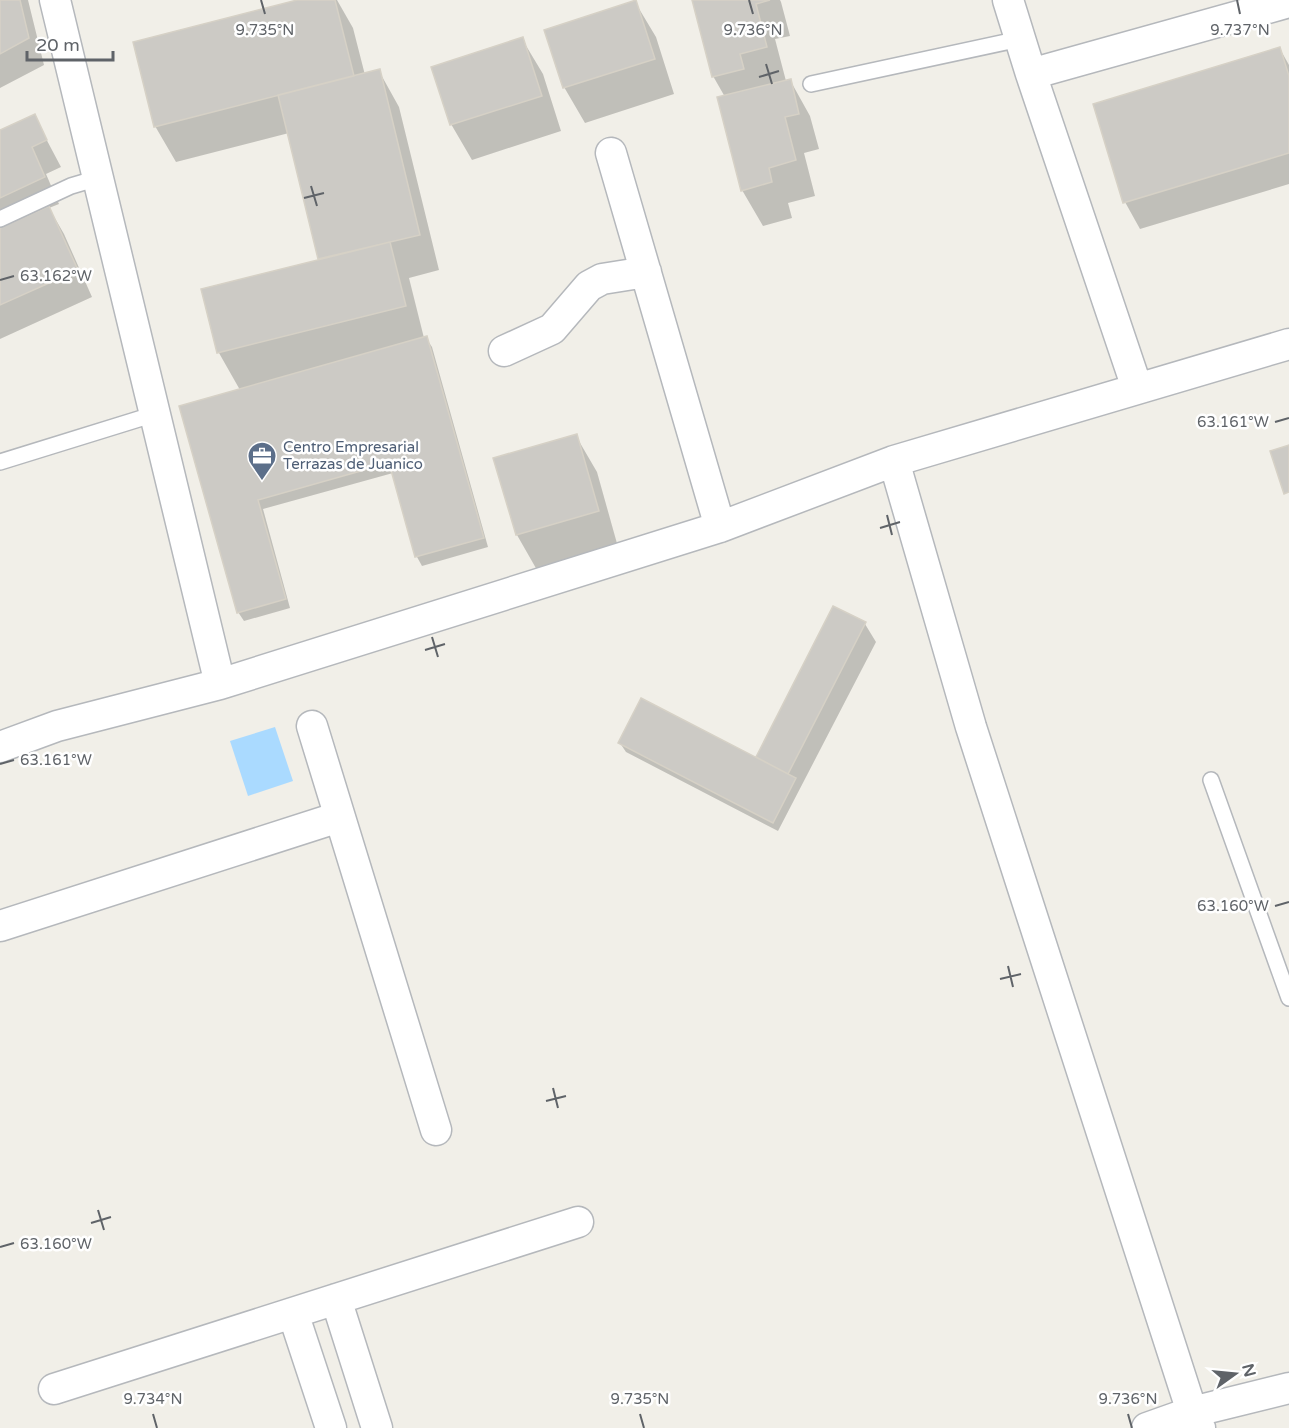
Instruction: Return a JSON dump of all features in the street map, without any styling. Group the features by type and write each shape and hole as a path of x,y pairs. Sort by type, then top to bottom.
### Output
{"street":[{"path":"55,0 220,684"},
{"path":"1008,0 1137,388"},
{"path":"1031,74 1289,2"},
{"path":"611,153 720,527"},
{"path":"504,351 537,338 552,329 589,285 602,279 646,272"},
{"path":"0,747 57,726 220,684 720,527 894,461 1289,344"},
{"path":"894,461 964,731 1196,1420"},
{"path":"312,726 436,1130"},
{"path":"0,926 339,817"},
{"path":"54,1389 578,1222"},
{"path":"336,1299 376,1428"},
{"path":"293,1313 331,1428"},
{"path":"1147,1428 1196,1420 1289,1388"}],"lane":[{"path":"811,84 880,71 1020,39"},
{"path":"0,219 71,186 98,178"},
{"path":"0,462 155,414"},
{"path":"1211,780 1289,998"}],"water":[{"path":"275,727 293,781 248,796 230,741"}],"building":[{"path":"0,0 20,0 29,38 0,54"},
{"path":"297,0 335,0 354,76 154,127 133,42"},
{"path":"636,0 655,59 563,88 544,30"},
{"path":"692,0 770,0 756,4 767,47 740,54 744,69 712,77"},
{"path":"523,37 542,96 450,125 431,67"},
{"path":"1280,47 1289,76 1289,153 1123,203 1093,104"},
{"path":"380,69 420,235 318,259 278,95"},
{"path":"791,79 799,114 785,117 796,160 769,168 772,182 741,191 717,97"},
{"path":"35,114 47,140 32,147 45,177 0,198 0,130"},
{"path":"49,206 78,270 0,305 0,228"},
{"path":"390,242 406,306 217,353 201,289"},
{"name":"Centro Empresarial Terrazas de Juanico","path":"427,336 484,538 415,557 389,463 258,500 286,599 237,613 179,406"},
{"path":"577,434 599,511 516,535 493,458"},
{"path":"1289,445 1289,492 1284,494 1270,451"},
{"path":"833,606 866,622 788,774 756,757"},
{"path":"641,698 796,778 773,823 618,743"}],"place":[{"name":"Centro Empresarial Terrazas de Juanico","path":"262,482"}]}
